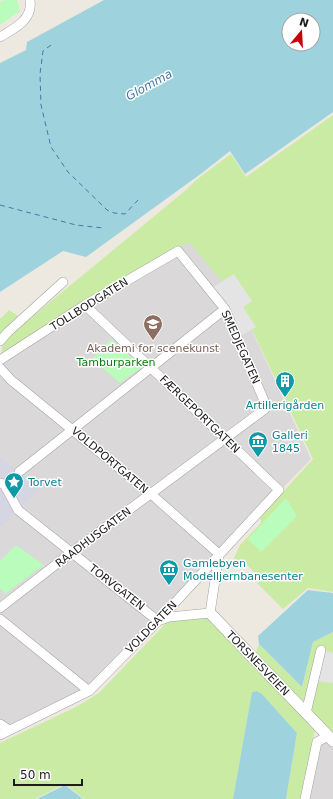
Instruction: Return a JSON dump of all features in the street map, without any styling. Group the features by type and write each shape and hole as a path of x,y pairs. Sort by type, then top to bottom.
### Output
{"street":[{"path":"0,37 22,23 29,14 30,0"},
{"name":"TOLLBODGATEN","path":"0,360 85,305 178,251"},
{"name":"SMEDJEGATEN","path":"178,251 226,309 265,403 265,409 225,438"},
{"path":"0,341 63,282"},
{"name":"FÆRGEPORTGATEN","path":"85,305 280,490"},
{"path":"18,472 226,309"},
{"name":"VOLDPORTGATEN","path":"0,368 11,380 151,494 219,554"},
{"name":"RAADHUSGATEN","path":"0,608 72,552 225,438"},
{"name":"TORVGATEN","path":"0,483 4,484 18,510 158,620"},
{"name":"VOLDGATEN","path":"0,735 89,691 280,490"},
{"path":"158,620 169,617 210,613 219,554"},
{"name":"TORSNESVEIEN","path":"210,613 330,738"},
{"path":"0,619 89,691"},
{"path":"306,713 321,650"},
{"path":"0,724 9,730"},
{"path":"305,799 317,742 330,738"}],"shaded area":[{"path":"186,236 239,302 311,459 219,554 91,693 0,739 0,355"},
{"path":"234,274 252,301 243,307 256,327 241,336 229,307 213,287"},
{"name":"Torvet","path":"0,458 39,489 0,527"},
{"path":"323,650 333,653 333,683 315,681"},
{"path":"327,741 333,748 333,799 310,799 320,745"}],"green space":[{"path":"4,0 17,0 20,11 0,25 0,2"},
{"path":"333,115 333,592 308,588 283,609 257,583 261,579 243,561 239,566 234,558 240,545 261,523 260,517 313,459 239,302 189,242 1,353 4,340 186,190 196,180 231,154 246,177"},
{"path":"9,310 20,317 0,337 0,319"},
{"name":"Tamburparken","path":"111,339 142,367 120,383 92,359"},
{"path":"286,498 297,516 261,552 248,539"},
{"path":"16,545 44,565 5,594 1,589 0,590 0,561"},
{"path":"207,614 253,659 259,644 302,687 313,642 333,632 333,742 315,730 301,799 286,799 297,733 262,694 257,691 252,692 233,799 84,799 65,784 35,799 0,799 0,743 76,707 99,693 169,620"}],"water":[{"name":"Glomma","path":"104,0 333,0 333,112 245,174 230,151 86,257 63,251 0,292 0,63 26,50 27,42"},
{"path":"308,590 333,593 333,632 313,642 302,687 259,644 258,636"},
{"path":"257,691 262,694 297,733 286,799 233,799 252,692"},
{"path":"65,785 83,799 37,799"}],"ferry route":[{"path":"51,45 43,51 40,74 41,105 51,147 68,172 107,210 114,213 125,214 139,199"},
{"path":"0,205 76,225 103,228"}],"place":[{"name":"Akademi for scenekunst","path":"153,341"},
{"name":"Artillerigården","path":"285,398"},
{"name":"Galleri 1845","path":"258,458"},
{"name":"Torvet","path":"14,499"},
{"name":"Gamlebyen Modelljernbanesenter","path":"169,586"}]}
